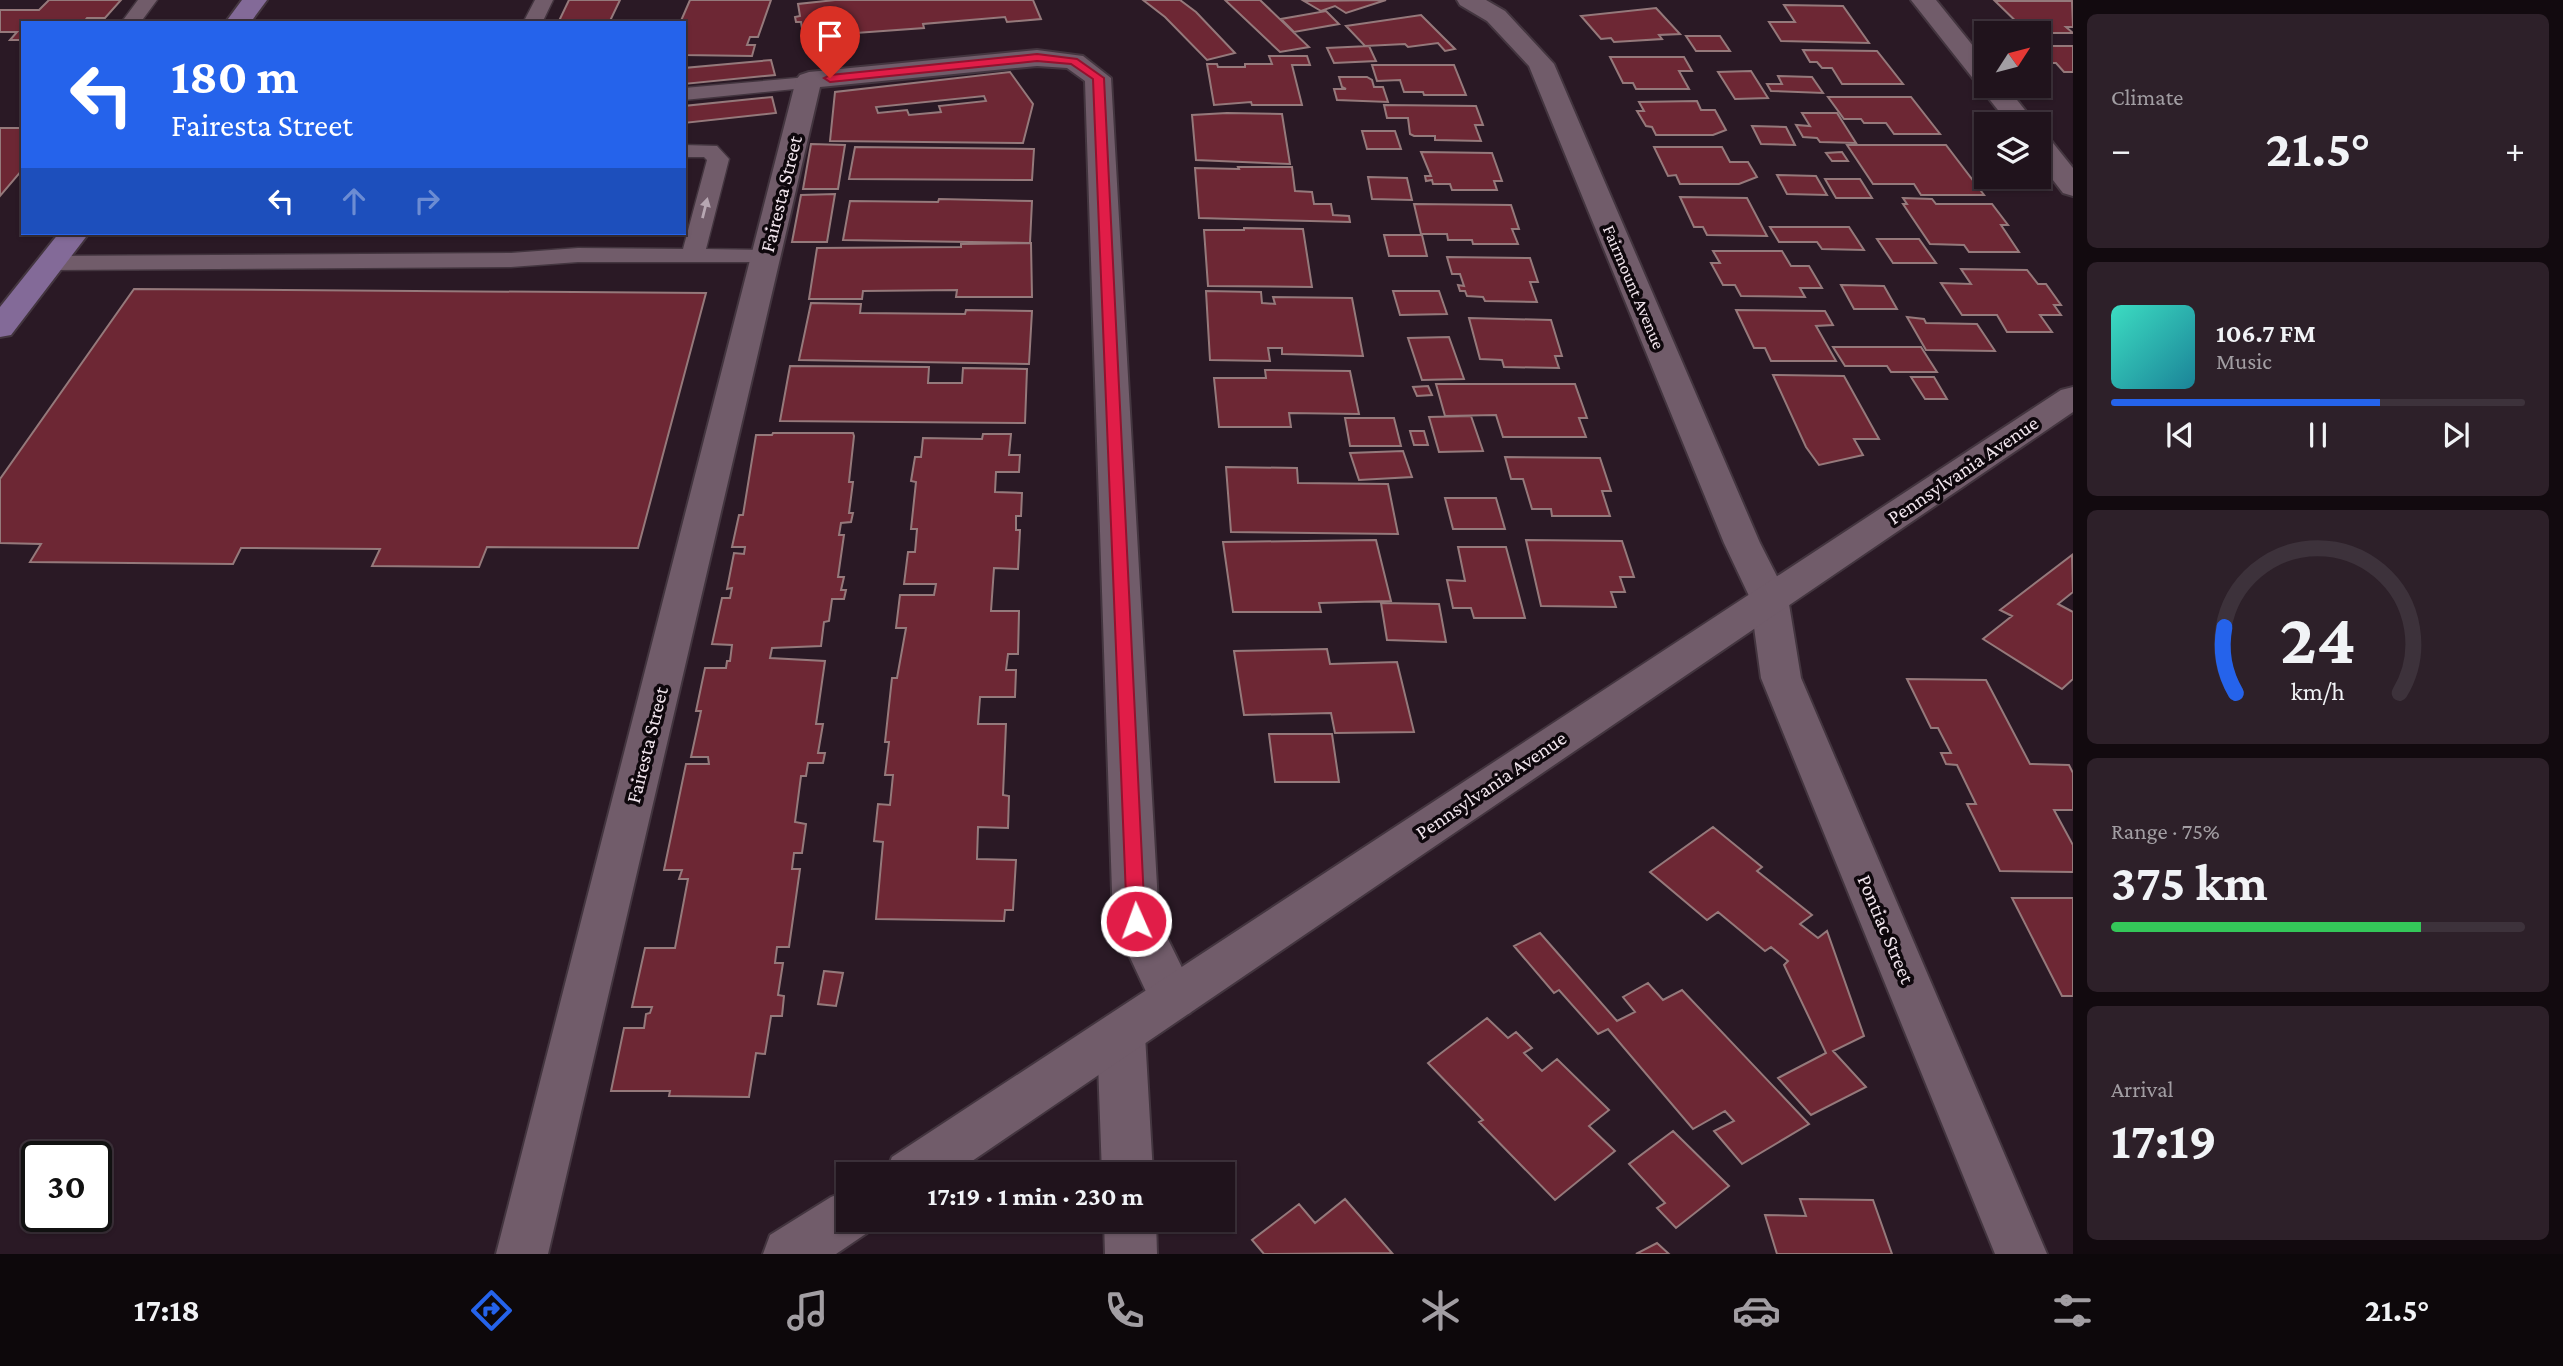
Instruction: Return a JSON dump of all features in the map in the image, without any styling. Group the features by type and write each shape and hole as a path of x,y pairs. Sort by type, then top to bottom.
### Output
{"main road":[{"path":"239,21 255,0"},
{"path":"6,312 72,235"}],"street":[{"name":"Fairmount Avenue","path":"1469,0 1496,16 1541,64 1742,543 1769,598"},
{"path":"1923,0 1974,63"},
{"path":"808,83 809,80 1037,58 1074,61 1098,78 1136,921 1173,998"},
{"name":"Fairesta Street","path":"522,1254 808,83"},
{"path":"2002,98 2013,112"},
{"path":"2051,159 2073,187"},
{"name":"Pennsylvania Avenue","path":"928,1162 2073,397"},
{"name":"Pontiac Street","path":"1769,598 1781,678 2021,1254"},
{"path":"1121,1035 1127,1162"},
{"path":"789,1254 836,1223"},
{"path":"1131,1232 1132,1254"}],"lane":[{"path":"132,21 148,0"},
{"path":"533,21 544,0"},
{"path":"686,94 808,83"},
{"path":"686,151 709,150 718,159 692,257"},
{"path":"578,256 589,235"},
{"path":"51,263 511,260 578,256 766,257"}],"building":[{"path":"49,0 121,0 105,18 87,18 85,21 21,21 21,40 10,40 17,32 0,32 0,10 39,10"},
{"path":"569,0 620,0 610,21 559,21"},
{"path":"690,0 771,0 758,37 750,37 747,45 755,45 752,56 686,55 686,21 681,21"},
{"path":"835,0 1033,0 1041,19 1007,22 1005,17 923,24 924,28 803,34 801,22 796,22 795,17 800,16 798,4"},
{"path":"1143,0 1180,0 1196,12 1235,53 1207,60 1165,17"},
{"path":"1225,0 1260,0 1309,47 1280,52"},
{"path":"1386,0 1346,13 1335,6 1321,11 1304,1"},
{"path":"1995,1 2072,1 2073,27 2066,27 2073,33 2051,33 2051,21 2016,21"},
{"path":"1784,5 1843,6 1869,43 1781,41 1769,22 1795,22"},
{"path":"1656,8 1680,34 1659,35 1662,39 1614,42 1611,38 1601,39 1581,16"},
{"path":"1326,11 1339,24 1294,32 1281,19"},
{"path":"1421,15 1455,49 1445,51 1438,43 1408,47 1405,44 1365,46 1346,26"},
{"path":"1686,36 1720,36 1730,51 1696,51"},
{"path":"1369,46 1376,61 1334,63 1327,48"},
{"path":"2051,46 2073,46 2073,72 2064,72 2056,63 2052,63"},
{"path":"1803,50 1877,51 1903,84 1842,84 1832,68 1822,68 1817,62 1810,62"},
{"path":"1269,56 1307,56 1310,65 1292,65 1302,105 1252,105 1251,102 1214,105 1207,64 1217,64 1218,67 1245,67 1245,64 1272,64"},
{"path":"1610,57 1684,57 1692,71 1679,71 1689,89 1636,89 1633,83 1623,83"},
{"path":"771,60 775,75 686,84 686,68"},
{"path":"1372,65 1454,65 1466,95 1404,92 1400,80 1377,81"},
{"path":"1751,71 1768,98 1735,99 1718,72"},
{"path":"1010,72 1033,104 1023,143 830,141 835,92","holes":["984,96 986,101 939,106 941,112 909,115 907,110 878,113 876,107"]},
{"path":"1778,76 1812,77 1823,93 1771,91 1767,84 1782,84"},
{"path":"1339,77 1367,77 1372,80 1374,87 1383,87 1388,102 1337,100 1334,89 1346,89 1342,87"},
{"path":"772,97 776,113 686,123 686,106"},
{"path":"1828,97 1911,97 1940,134 1894,134 1886,123 1844,119"},
{"path":"1697,101 1701,110 1715,110 1726,130 1713,135 1656,135 1652,127 1646,126 1637,111 1644,111 1639,102"},
{"path":"1384,105 1476,106 1483,125 1475,125 1481,141 1435,140 1435,136 1414,136 1410,134 1408,118 1387,118"},
{"path":"1802,113 1837,113 1856,143 1820,142 1817,138 1803,137 1796,125 1810,126"},
{"path":"1282,114 1290,164 1196,160 1192,115"},
{"path":"1752,126 1786,127 1795,145 1761,144"},
{"path":"0,128 21,128 21,171 0,196"},
{"path":"1362,131 1395,131 1401,149 1367,149"},
{"path":"811,144 845,145 838,189 803,189"},
{"path":"1847,145 1946,145 1974,182 1974,189 1979,189 1984,195 1921,195 1914,184 1873,184"},
{"path":"855,147 1034,149 1032,180 849,179"},
{"path":"1654,147 1722,147 1730,162 1748,162 1757,177 1739,184 1680,184 1676,175 1668,176"},
{"path":"1421,152 1492,153 1502,181 1494,181 1497,190 1452,190 1450,184 1433,184 1432,180 1426,181 1425,176 1431,176"},
{"path":"1842,152 1848,161 1832,161 1826,153"},
{"path":"1238,167 1292,167 1295,191 1312,192 1314,204 1331,204 1333,215 1349,216 1350,222 1199,218 1195,168 1239,169"},
{"path":"1777,175 1816,176 1827,195 1787,194"},
{"path":"1368,177 1407,178 1412,200 1372,199"},
{"path":"1825,179 1860,179 1872,198 1836,198"},
{"path":"835,194 827,242 792,242 801,195"},
{"path":"1680,197 1747,198 1767,236 1707,235 1703,227 1694,227"},
{"path":"1903,198 1932,199 1936,204 1992,204 2008,225 2001,225 2019,252 1969,252 1964,245 1930,244 1903,204 1907,204"},
{"path":"939,199 1032,201 1030,243 843,240 850,201 938,202"},
{"path":"1414,204 1511,205 1519,229 1512,229 1518,244 1473,244 1472,240 1448,240 1447,234 1421,234"},
{"path":"1770,227 1849,227 1864,250 1822,249 1817,242 1779,242"},
{"path":"1303,229 1312,287 1208,286 1204,230"},
{"path":"1384,235 1422,235 1427,256 1389,256"},
{"path":"1877,239 1919,239 1936,263 1893,263"},
{"path":"1031,243 1032,297 956,297 957,290 863,291 862,299 809,299 817,248 961,247 961,244"},
{"path":"1713,251 1782,251 1791,266 1809,266 1822,288 1800,288 1805,297 1741,296 1735,285 1723,285 1711,263 1720,263"},
{"path":"1447,257 1530,258 1538,282 1530,282 1537,302 1485,301 1483,297 1467,296 1465,291 1460,291 1458,285 1464,286 1460,274 1452,274"},
{"path":"1961,269 2027,270 2038,284 2046,284 2061,305 2054,305 2061,315 2040,315 2052,332 2007,332 1997,315 1962,315 1941,283 1971,284"},
{"path":"1841,285 1884,286 1897,309 1854,309"},
{"path":"134,289 706,293 638,548 487,547 479,567 372,566 380,549 241,548 233,564 30,562 41,544 0,543 0,479"},
{"path":"1206,291 1261,292 1262,303 1275,304 1273,297 1352,298 1363,356 1282,354 1282,348 1268,348 1270,361 1210,360"},
{"path":"1393,291 1439,291 1447,314 1400,315"},
{"path":"811,303 861,304 860,313 965,314 966,310 1032,311 1029,364 799,360"},
{"path":"1736,310 1825,311 1833,325 1816,326 1836,361 1771,361 1765,348 1754,348"},
{"path":"1907,317 1924,319 1926,323 1977,324 1995,351 1926,350"},
{"path":"1469,318 1551,320 1562,356 1555,356 1559,368 1504,367 1502,360 1480,359"},
{"path":"1449,337 1464,379 1422,380 1408,338"},
{"path":"1833,347 1921,347 1937,372 1891,372 1887,366 1845,366"},
{"path":"790,366 929,367 928,383 962,383 963,368 1027,369 1025,423 780,421"},
{"path":"1265,370 1350,371 1359,414 1289,413 1291,427 1219,427 1214,378 1266,378"},
{"path":"1773,375 1844,376 1879,439 1854,439 1863,455 1819,465 1806,447"},
{"path":"1911,377 1934,377 1947,399 1925,399"},
{"path":"1436,384 1575,384 1587,418 1579,418 1586,437 1503,437 1496,415 1445,416"},
{"path":"1428,386 1432,395 1417,396 1413,387"},
{"path":"1471,416 1483,451 1439,452 1429,417"},
{"path":"1345,418 1394,418 1401,446 1350,446"},
{"path":"1410,431 1424,431 1428,445 1414,445"},
{"path":"853,433 854,436 849,482 853,482 849,513 853,513 851,522 841,523 839,535 844,535 838,577 844,577 841,590 846,590 844,599 832,599 829,621 824,622 821,646 772,648 770,658 825,661 816,724 823,724 818,753 825,753 823,763 808,763 806,776 801,776 795,822 806,824 802,853 794,853 792,869 800,869 789,947 777,947 775,963 783,963 778,995 784,996 782,1016 771,1016 765,1054 756,1053 749,1097 669,1096 670,1091 611,1091 624,1028 644,1028 646,1014 650,1013 652,1007 632,1007 645,948 675,948 688,879 679,879 682,870 664,870 686,764 709,764 708,757 691,757 701,711 696,711 705,668 726,668 727,661 730,661 732,645 712,644 722,598 730,598 732,588 727,589 734,553 744,554 745,547 732,547 739,515 743,515 756,435"},
{"path":"983,434 1011,434 1009,455 1020,455 1019,472 996,472 995,492 1022,493 1021,516 1016,516 1016,530 1020,530 1018,569 994,568 991,611 1019,611 1018,654 1008,654 1006,670 1016,670 1015,697 980,697 978,724 1006,724 1003,795 1009,796 1008,828 978,827 977,859 1016,860 1013,910 1005,910 1004,921 876,919 883,842 874,841 878,804 890,805 893,775 885,775 889,742 885,742 892,678 897,678 906,628 896,628 900,595 934,595 936,584 904,584 908,552 915,552 917,529 911,529 916,482 911,481 915,457 921,457 923,438 982,439"},
{"path":"1403,451 1412,477 1359,480 1350,453"},
{"path":"1505,457 1600,458 1611,491 1602,491 1610,516 1552,516 1551,509 1532,509 1523,479 1511,479"},
{"path":"1226,467 1297,468 1298,483 1388,484 1398,534 1231,532"},
{"path":"1445,498 1496,498 1505,529 1453,529"},
{"path":"1376,540 1391,601 1319,603 1321,612 1233,612 1223,542"},
{"path":"1526,540 1622,541 1634,577 1620,577 1625,592 1611,592 1616,607 1541,606"},
{"path":"1458,547 1506,547 1525,618 1474,618 1471,608 1453,608 1447,580 1465,581"},
{"path":"2072,555 2073,592 2058,604 2073,612 2073,679 2062,689 1983,639 2012,616 2000,610"},
{"path":"1381,603 1439,604 1446,642 1387,640"},
{"path":"1327,649 1330,664 1397,662 1414,732 1335,733 1331,713 1244,715 1234,651"},
{"path":"1907,679 1986,680 2030,764 2069,765 2073,773 2073,810 2054,810 2073,845 2073,872 2000,871 1967,804 1976,804 1957,765 1946,764 1941,753 1951,753 1938,728 1931,728"},
{"path":"1269,734 1332,734 1339,782 1275,782"},
{"path":"1713,827 1762,867 1757,871 1812,915 1800,924 1818,938 1827,931 1864,1036 1833,1051 1866,1087 1811,1115 1778,1078 1826,1053 1784,965 1788,961 1771,947 1765,951 1718,912 1707,920 1650,872"},
{"path":"2012,898 2073,898 2073,996 2062,996"},
{"path":"1540,933 1617,1021 1635,1012 1623,997 1648,983 1663,1000 1682,990 1809,1124 1742,1164 1714,1131 1734,1121 1725,1111 1693,1129 1608,1029 1598,1034 1559,990 1554,993 1514,946"},
{"path":"824,971 843,973 836,1006 818,1004"},
{"path":"1487,1018 1508,1038 1516,1032 1532,1048 1524,1053 1542,1071 1557,1059 1609,1110 1589,1126 1615,1151 1555,1200 1479,1122 1483,1120 1428,1063"},
{"path":"1673,1131 1729,1186 1676,1228 1657,1208 1665,1203 1629,1164"},
{"path":"1345,1199 1392,1253 1264,1254 1252,1240 1299,1204 1315,1223"},
{"path":"1800,1199 1873,1200 1892,1254 1777,1254 1765,1215 1806,1216"},
{"path":"1657,1243 1669,1254 1636,1254"}],"route":[{"path":"830,78 1058,58 1074,61 1098,78 1136,921"}]}
